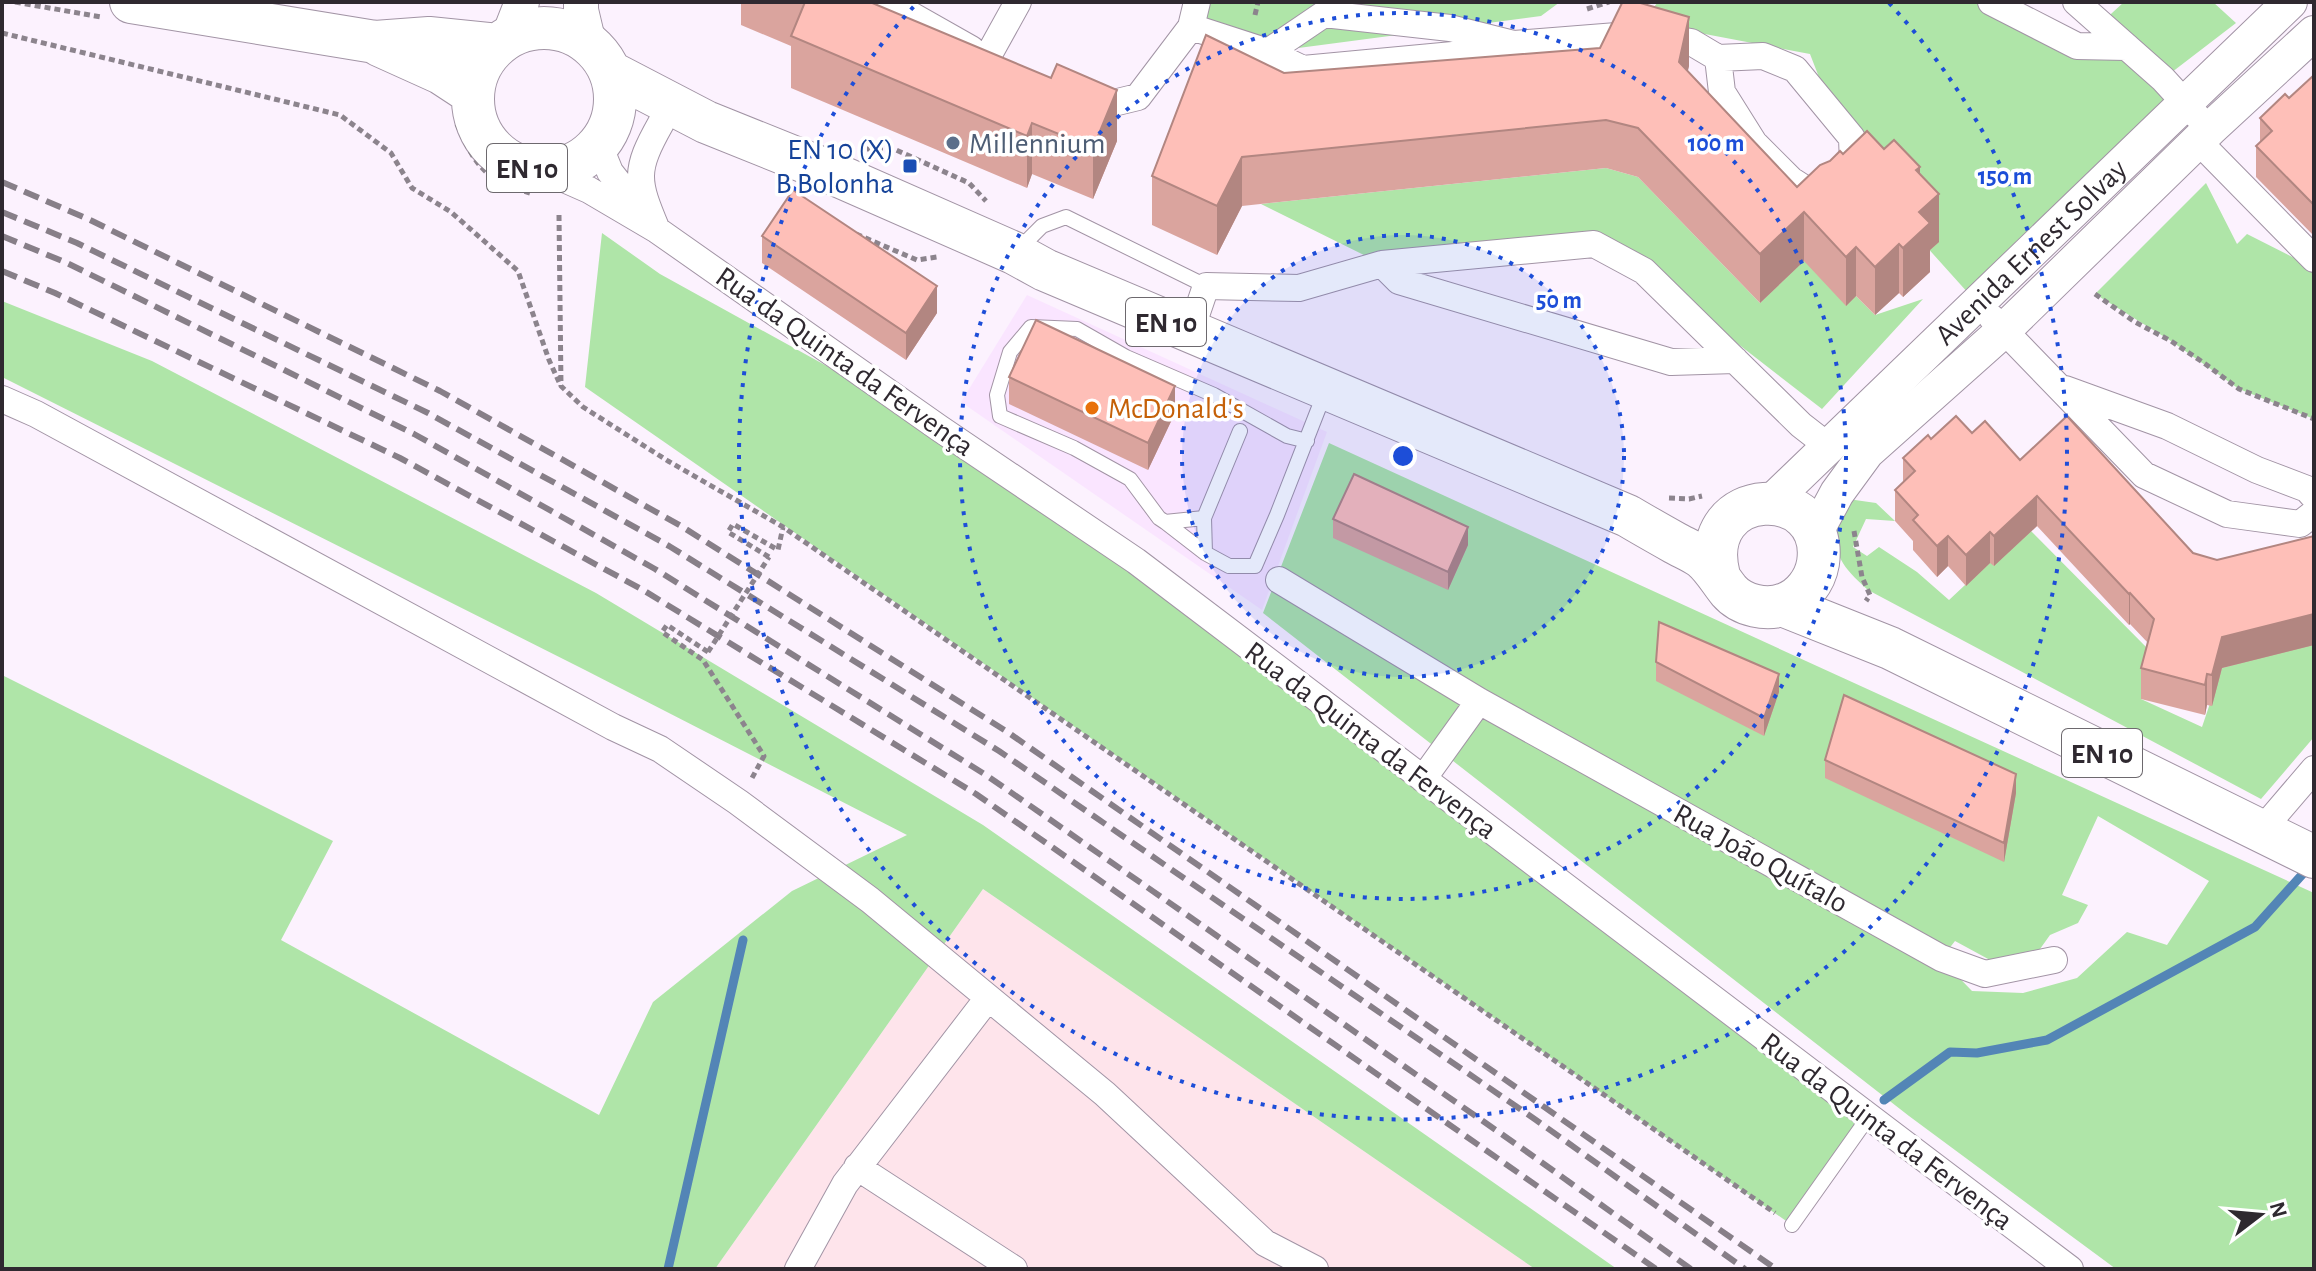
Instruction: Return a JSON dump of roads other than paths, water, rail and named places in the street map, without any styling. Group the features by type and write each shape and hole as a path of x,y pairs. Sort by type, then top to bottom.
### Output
{"main road":[{"name":"EN 10","path":"121,11 375,42 509,28 524,31 548,28 573,34 600,58 706,122 823,169 1190,333 1628,516 1702,558 1719,576"},
{"path":"464,108 480,68 509,28"},
{"name":"EN 10","path":"375,42 441,73 462,89 464,108 474,111 479,128 491,147 508,161 529,169 539,182 586,157 604,137 615,110 614,89 600,58"},
{"name":"EN 10","path":"604,137 661,123 706,122"},
{"path":"1816,552 1803,592 1782,605 1757,606 1743,601 1729,590 1719,576 1715,559 1717,541 1729,519 1742,508 1770,503 1797,512 1807,520 1816,552 1890,648"},
{"path":"1628,516 1729,519"},
{"name":"EN 10","path":"1782,605 1890,648 2314,857"}],"street":[{"path":"581,2 581,10 600,58"},
{"path":"888,2 987,58 1009,74"},
{"path":"987,58 1018,2"},
{"path":"1991,2 2077,46 2127,47"},
{"path":"2076,2 2163,79 2186,104 2204,135 2314,259"},
{"name":"Avenida Ernest Solvay","path":"1770,503 2290,2"},
{"path":"1059,94 1097,107 1138,97 1194,14 1303,69 1453,55 1514,44 1642,34 1691,42 1718,58 1763,56 1795,69 1852,138 1853,165 1819,198 1791,180 1754,143 1722,92 1718,58"},
{"path":"1268,52 1324,14 1450,28 1514,44"},
{"name":"Avenida Ernest Solvay","path":"1816,552 1837,493 1867,452 2004,330 2204,135 2314,33"},
{"path":"657,230 643,197 640,171 647,148 661,123"},
{"name":"Rua da Quinta da Fervença","path":"604,137 610,172 657,230"},
{"name":"Rua da Quinta da Fervença","path":"539,182 589,190 657,230 939,428 1136,561 2070,1269"},
{"path":"1190,333 1206,286 1299,288 1382,264 1594,244 1644,271 1801,425 1828,446"},
{"path":"1382,264 1399,281 1671,362 1735,360"},
{"path":"1978,304 2144,475 2227,514 2300,524 2314,513"},
{"path":"2057,386 2167,426 2257,470 2307,489 2314,497"},
{"path":"2,399 55,424 613,727 660,749 738,802 870,900 1105,1094 1265,1243 1315,1269"},
{"name":"Rua João Quítalo","path":"1279,580 1479,701 1941,958 1985,974 2054,960"},
{"path":"1423,779 1479,701"},
{"path":"2261,831 2314,769"},
{"path":"798,1269 845,1184 988,998"},
{"path":"857,1167 1014,1269"}],"lane":[{"path":"1014,253 1042,226 1066,217 1206,286"},
{"path":"1307,441 1287,436 1214,395 1126,357 1077,329 1031,327 1010,352 997,395 1000,416 1074,448 1130,479 1159,518 1205,553 1229,566 1255,566 1307,441 1326,390"},
{"path":"1205,553 1204,518 1240,431"},
{"path":"1165,522 1204,518"},
{"path":"1792,1225 1868,1116"}],"waterway":[{"path":"1884,1100 1950,1052 1977,1053 2047,1040 2255,927 2309,867"},
{"path":"668,1269 743,940"}],"railway":[{"path":"2,182 88,219 440,391 681,526 1009,733 1776,1269"},
{"path":"2,212 77,243 428,413 669,546 999,751 1536,1120 1745,1269"},
{"path":"2,236 67,263 414,434 655,569 986,775 1691,1269"},
{"path":"2,271 55,293 400,458 643,590 976,794 1656,1269"}],"place":[{"name":"Millennium","path":"953,143"},
{"name":"EN 10 (X) B Bolonha","path":"910,166"},
{"name":"McDonald's","path":"1092,408"}]}
